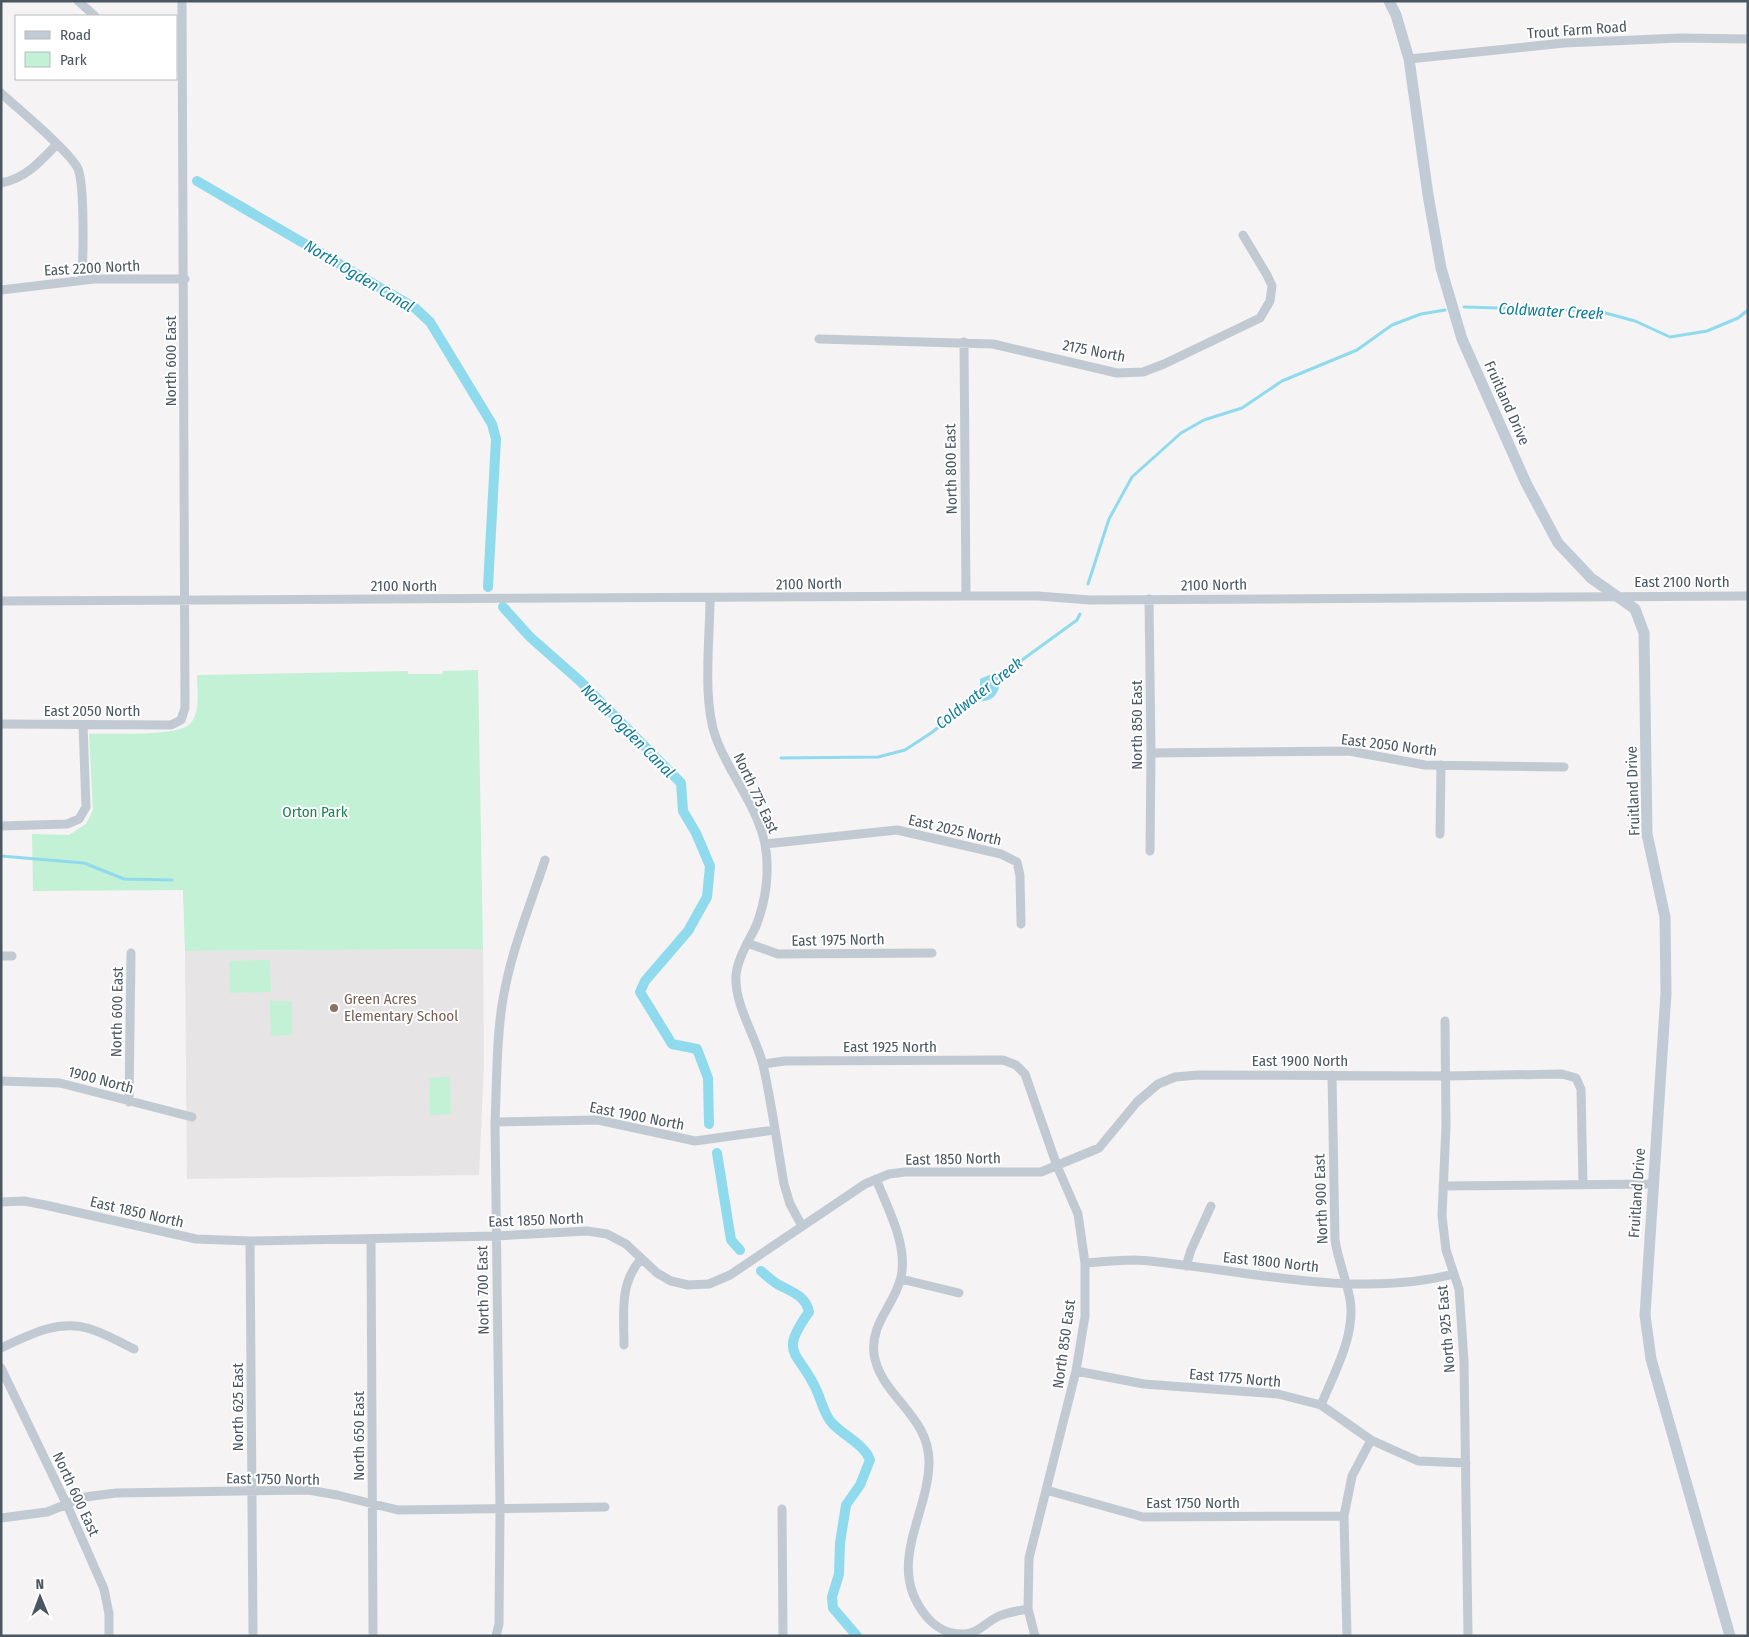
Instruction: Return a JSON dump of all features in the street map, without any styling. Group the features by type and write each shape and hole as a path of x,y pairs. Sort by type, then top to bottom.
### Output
{"street":[{"path":"78,1 94,15"},
{"name":"North 600 East","path":"181,720 185,708 184,278 179,68 182,1"},
{"name":"Fruitland Drive","path":"1389,1 1396,15 1409,59 1428,195 1441,268 1462,339 1526,483 1558,543 1591,578 1635,609 1644,633 1647,834 1665,917 1666,993 1645,1315 1651,1359 1730,1636"},
{"name":"Trout Farm Road","path":"1409,59 1564,43 1680,38 1748,40"},
{"path":"1,93 57,144 78,168 82,280"},
{"path":"1,183 11,181 36,167 57,144"},
{"name":"2175 North","path":"819,339 993,344 1034,352 1117,373 1143,372 1164,364 1260,318 1270,301 1272,286 1243,235"},
{"name":"East 2200 North","path":"1,290 82,280 184,278"},
{"name":"North 800 East","path":"964,342 966,596"},
{"name":"2100 North","path":"1,601 185,602 966,596 1149,599 1617,596"},
{"name":"East 2100 North","path":"1617,596 1748,596"},
{"name":"North 775 East","path":"710,598 711,719 716,738 756,819 765,844 767,869 764,902 736,975 739,995 763,1064 784,1184 790,1204 802,1226"},
{"name":"North 850 East","path":"1149,599 1150,852"},
{"name":"East 2050 North","path":"1,724 171,725 181,720"},
{"path":"1,826 67,824 79,819 86,807 83,724"},
{"name":"East 2050 North","path":"1151,753 1350,751 1425,765 1564,767"},
{"path":"1440,834 1441,765"},
{"name":"East 2025 North","path":"765,844 897,830 1001,854 1017,862 1019,869 1021,924"},
{"name":"North 700 East","path":"496,1636 498,1624 500,1510 495,1122 503,1001 510,967 545,860"},
{"name":"East 1975 North","path":"747,943 778,954 932,953"},
{"name":"North 600 East","path":"129,1102 131,953"},
{"path":"1,956 12,956"},
{"name":"North 925 East","path":"1445,1021 1446,1076 1442,1216 1446,1250 1460,1298 1466,1463 1468,1636"},
{"name":"East 1925 North","path":"763,1064 785,1061 1003,1060 1016,1065"},
{"name":"North 850 East","path":"1016,1065 1025,1074 1057,1166 1078,1214 1085,1263 1085,1316 1076,1371 1029,1558 1028,1608 1035,1636"},
{"name":"East 1900 North","path":"1057,1166 1098,1148 1117,1128 1137,1102 1158,1084 1175,1077 1198,1074 1446,1076 1562,1074 1576,1078 1581,1088 1583,1185"},
{"name":"North 900 East","path":"1321,1405 1349,1330 1350,1301 1338,1263 1335,1240 1332,1075"},
{"name":"1900 North","path":"1,1080 60,1083 192,1117"},
{"name":"East 1900 North","path":"495,1122 598,1120 695,1141 774,1130"},
{"name":"East 1850 North","path":"1,1202 17,1201 44,1205 196,1239 250,1241 372,1239 496,1236 587,1231 607,1234 626,1244 641,1259 671,1281 688,1286 709,1284 730,1276 853,1190 876,1179 905,1172 1041,1172 1057,1166"},
{"path":"876,1179 901,1252 901,1279 878,1323 874,1338 874,1354 878,1370 924,1432 928,1448 927,1483 909,1547 910,1579 921,1610 930,1621 941,1629 963,1635 973,1632 998,1616 1028,1608"},
{"path":"1443,1186 1653,1184"},
{"path":"1186,1266 1190,1250 1211,1206"},
{"name":"North 650 East","path":"372,1239 373,1633"},
{"name":"North 625 East","path":"250,1241 253,1633"},
{"path":"624,1344 626,1288 630,1272 641,1259"},
{"name":"East 1800 North","path":"1085,1263 1134,1260 1270,1277 1345,1283 1430,1280 1454,1274"},
{"path":"901,1279 959,1294"},
{"path":"1,1348 40,1330 66,1326 88,1328 134,1349"},
{"name":"North 600 East","path":"1,1368 67,1505 104,1589 109,1614 109,1636"},
{"name":"East 1775 North","path":"1076,1371 1144,1384 1278,1394 1321,1405 1371,1440 1418,1461 1466,1463"},
{"path":"1347,1636 1344,1516 1352,1476 1371,1440"},
{"name":"East 1750 North","path":"1,1518 47,1512 85,1497 116,1493 308,1490 337,1495 373,1506 398,1510 605,1507"},
{"name":"East 1750 North","path":"1046,1490 1143,1518 1344,1516"},
{"path":"782,1509 783,1636"}],"shaded area":[{"name":"Green Acres Elementary School","path":"483,949 484,1064 479,1175 187,1179 185,951"}],"green space":[{"name":"Orton Park","path":"478,670 483,949 185,951 183,890 33,891 32,834 69,835 86,824 93,810 89,734 158,733 183,728 190,724 196,713 198,701 197,675 408,671 408,674 442,674 443,671"},
{"path":"270,960 271,992 230,993 229,961"},
{"path":"270,1001 292,1001 292,1035 271,1036"},
{"path":"450,1077 451,1114 430,1115 429,1078"}],"water":[{"path":"989,675 1000,676 996,680 999,687 995,696 989,700 974,702 972,697 980,689 980,679"}],"waterway":[{"name":"North Ogden Canal","path":"197,181 415,308 430,322 492,424 496,439 488,587"},
{"name":"Coldwater Creek","path":"1464,307 1598,311 1635,321 1670,337 1707,331 1738,318 1748,310"},
{"name":"Coldwater Creek","path":"1088,584 1109,519 1132,477 1181,433 1204,420 1242,408 1282,381 1357,350 1392,325 1421,314 1445,310"},
{"name":"North Ogden Canal","path":"503,607 530,637 580,681 681,783 683,811 696,833 710,866 707,897 688,931 645,981 640,992 672,1044 697,1049 708,1078 709,1124"},
{"name":"Coldwater Creek","path":"996,679 1077,620 1080,614"},
{"name":"Coldwater Creek","path":"781,758 878,757 905,750 931,733 975,699"},
{"name":"Coldwater Creek","path":"1,856 84,863 124,879 172,880"},
{"name":"North Ogden Canal","path":"717,1153 731,1240 740,1250"},
{"name":"North Ogden Canal","path":"761,1271 805,1302 809,1312 794,1337 794,1352 816,1389 829,1420 863,1449 870,1460 860,1485 846,1505 840,1543 839,1574 832,1597 833,1608 857,1636"}],"place":[{"name":"Green Acres Elementary School","path":"334,1008"}]}
